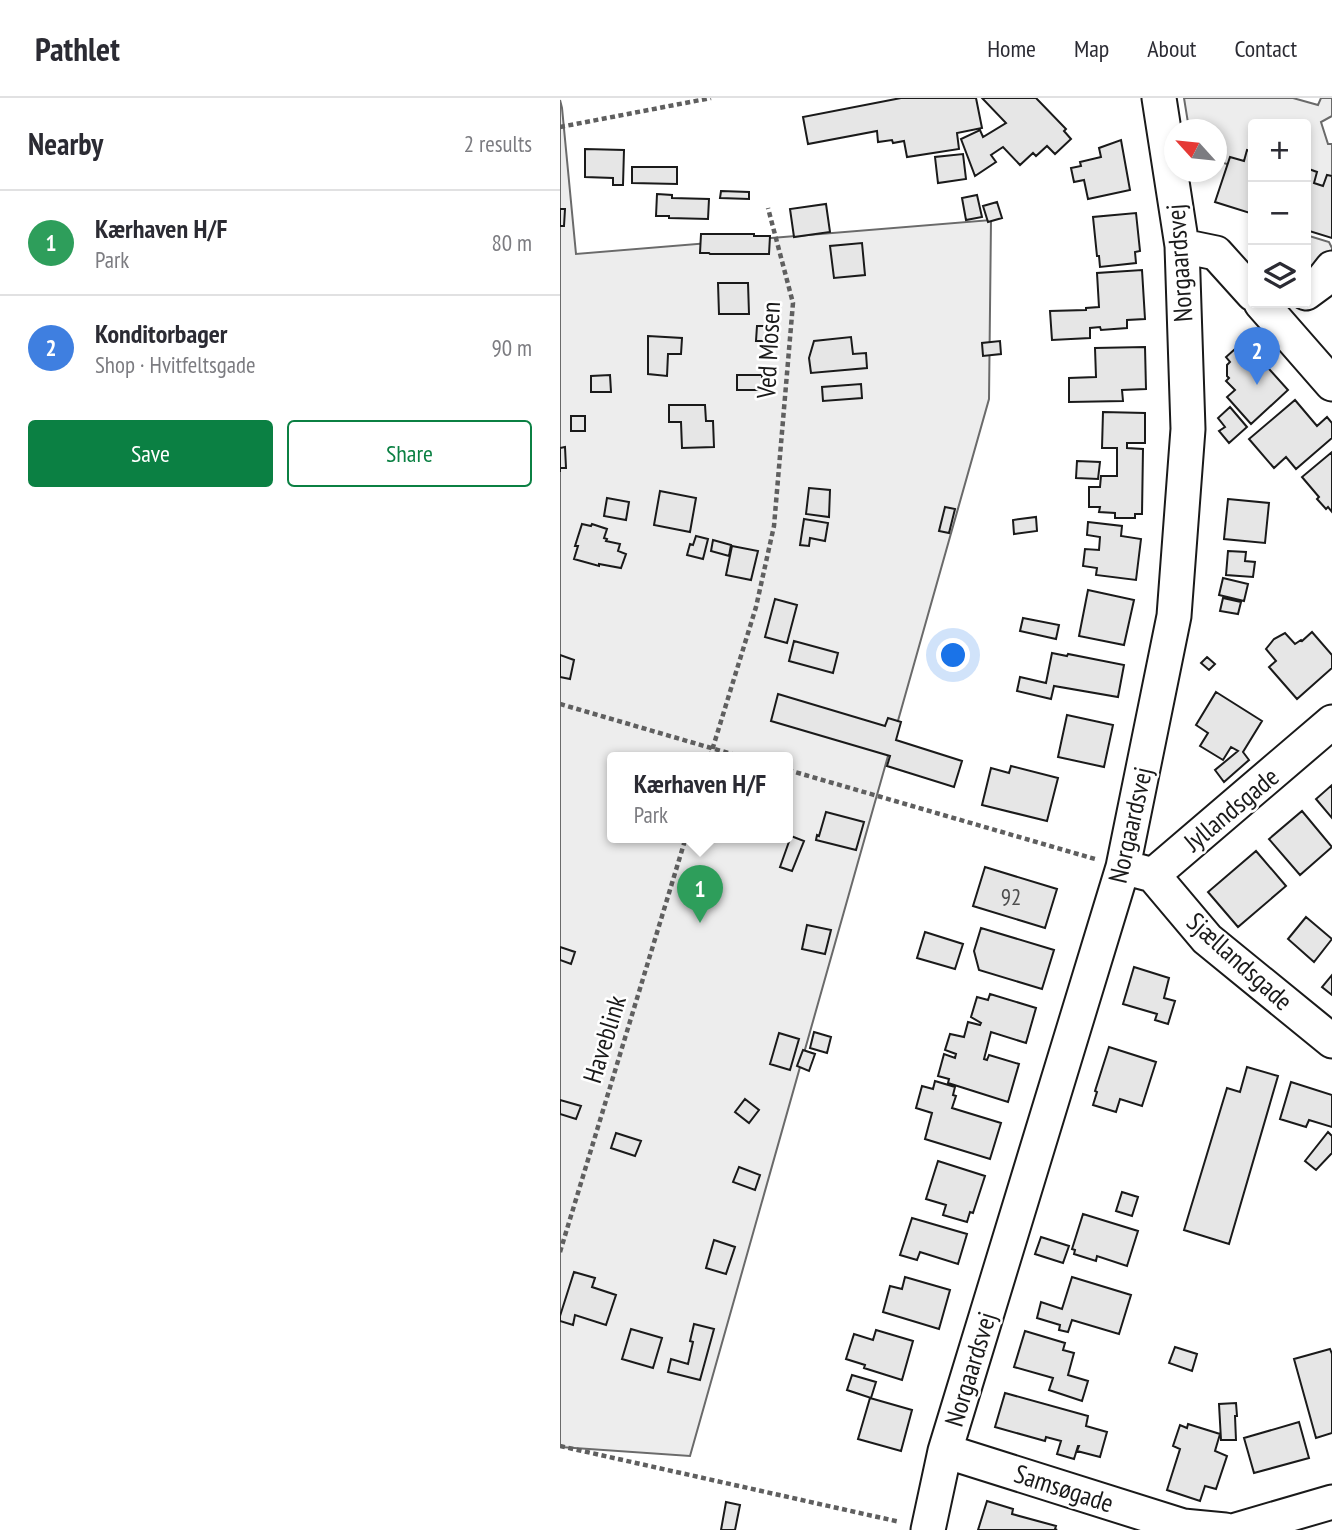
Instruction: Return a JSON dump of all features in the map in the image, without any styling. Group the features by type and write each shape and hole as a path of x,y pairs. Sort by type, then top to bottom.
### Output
{"street":[{"name":"Norgaardsvej","path":"929,1529 945,1451 1138,871 1174,616 1188,429 1182,246 1159,98"},
{"path":"1182,246 1216,253 1248,284"},
{"path":"1311,289 1332,268"},
{"path":"1272,308 1332,384"},
{"name":"Jyllandsgade","path":"1138,871 1332,722"},
{"name":"Sjællandsgade","path":"1138,871 1207,939 1332,1041"},
{"name":"Samsøgade","path":"945,1451 1183,1526 1225,1530"},
{"path":"1236,1530 1332,1502"}],"path":[{"path":"560,127 711,98"},
{"name":"Ved Mosen","path":"712,748 757,607 774,526 793,303 768,208"},
{"path":"560,704 725,752"},
{"path":"711,752 712,748"},
{"path":"793,771 1138,871"},
{"name":"Haveblink","path":"560,1252 683,843"},
{"path":"560,1446 929,1529"}],"shaded area":[{"path":"1184,98 1293,98 1318,105 1321,98 1332,98 1332,116 1321,122 1328,144 1332,144 1332,195 1311,189 1311,119 1248,119 1248,170 1227,164 1227,119 1187,119"},
{"path":"560,100 576,254 991,220 989,399 690,1456 560,1447"},
{"path":"1311,237 1329,242 1332,254 1311,277"}],"building":[{"path":"901,98 976,98 982,128 957,133 959,149 907,157 904,141 878,142 877,131 808,144 803,117"},
{"path":"982,98 1036,98 1066,129 1064,131 1071,139 1055,154 1047,146 1036,156 1033,153 1020,165 1003,147 991,155 996,162 975,176 961,139 980,130 983,137 1006,123"},
{"path":"1121,140 1130,190 1088,199 1084,180 1074,182 1071,168 1081,166 1080,162 1101,157 1099,148"},
{"path":"585,149 624,150 623,185 613,185 613,178 585,177"},
{"path":"1247,150 1248,212 1215,202 1222,182 1227,182 1230,157 1244,161"},
{"path":"963,154 966,179 938,183 935,157"},
{"path":"632,167 677,167 677,184 632,183"},
{"path":"1311,170 1317,172 1314,183 1323,186 1327,175 1332,176 1332,238 1311,232"},
{"path":"721,191 749,192 749,199 720,198"},
{"path":"657,194 672,195 672,198 709,199 708,219 656,216"},
{"path":"977,195 982,217 966,220 962,198"},
{"path":"997,202 1002,218 988,222 983,206"},
{"path":"826,204 830,232 794,237 790,209"},
{"path":"560,209 565,209 564,226 560,226"},
{"path":"1136,213 1140,251 1135,252 1136,263 1100,267 1093,217"},
{"path":"701,234 770,236 769,254 700,253"},
{"path":"862,243 865,275 834,278 830,246"},
{"path":"1142,270 1145,319 1127,320 1127,328 1090,328 1090,338 1052,340 1050,311 1099,307 1097,273"},
{"path":"718,283 748,283 749,314 719,314"},
{"path":"757,326 775,326 776,341 756,341"},
{"path":"648,336 682,338 681,354 668,354 667,376 648,374"},
{"path":"851,337 853,354 866,353 867,368 811,373 809,358 814,341"},
{"path":"1000,341 1001,354 983,356 982,343"},
{"path":"1244,341 1288,390 1251,424 1227,397 1235,390 1226,381 1229,378 1227,365 1230,362 1226,357"},
{"path":"1145,347 1146,389 1122,390 1123,401 1069,402 1069,378 1096,377 1095,348"},
{"path":"610,375 611,392 591,392 591,376"},
{"path":"737,375 762,375 762,390 737,390"},
{"path":"861,384 862,398 823,401 822,387"},
{"path":"1295,400 1317,426 1327,417 1332,423 1332,438 1296,469 1286,457 1274,468 1249,439"},
{"path":"669,405 705,405 706,421 713,421 714,447 682,448 681,422 669,422"},
{"path":"1230,407 1247,427 1229,443 1219,431 1225,427 1218,418"},
{"path":"1103,412 1145,413 1145,443 1127,443 1127,448 1143,449 1142,514 1135,514 1135,518 1115,518 1115,513 1099,512 1100,507 1089,507 1089,487 1100,487 1101,476 1117,476 1117,448 1102,448"},
{"path":"571,416 585,416 585,431 571,431"},
{"path":"565,447 566,468 560,468 560,448"},
{"path":"1332,452 1332,512 1317,499 1319,497 1302,477"},
{"path":"1077,461 1100,462 1098,479 1076,478"},
{"path":"809,488 830,490 829,517 806,514"},
{"path":"660,491 696,498 690,532 654,525"},
{"path":"607,498 629,502 626,520 604,516"},
{"path":"1228,499 1269,503 1265,543 1224,539"},
{"path":"945,507 955,509 949,533 939,531"},
{"path":"1036,517 1037,531 1014,534 1013,520"},
{"path":"804,519 828,523 825,541 810,538 809,546 800,545"},
{"path":"1088,522 1122,526 1121,536 1141,539 1136,580 1096,575 1097,568 1083,566 1085,549 1099,550 1100,537 1087,535"},
{"path":"582,524 607,529 604,538 606,541 620,544 618,551 626,554 621,568 599,566 574,559"},
{"path":"696,536 708,539 703,559 687,555"},
{"path":"713,540 731,545 729,556 711,551"},
{"path":"732,546 758,551 751,580 726,575"},
{"path":"1228,551 1246,552 1245,561 1255,562 1253,577 1226,575"},
{"path":"1223,578 1248,584 1244,601 1219,595"},
{"path":"1088,590 1134,600 1124,645 1079,636"},
{"path":"1223,598 1241,602 1238,614 1220,611"},
{"path":"775,599 797,605 787,643 765,637"},
{"path":"1023,618 1059,625 1056,639 1020,631"},
{"path":"1312,632 1332,655 1332,668 1297,699 1269,667 1276,661 1266,649 1274,639 1285,633 1295,644"},
{"path":"794,641 838,653 833,673 789,661"},
{"path":"1052,653 1124,665 1118,697 1054,686 1051,699 1017,691 1020,677 1046,683"},
{"path":"560,655 574,660 570,679 560,677"},
{"path":"1207,657 1215,664 1209,670 1201,663"},
{"path":"1216,692 1262,721 1243,752 1249,760 1224,782 1215,770 1238,751 1231,747 1223,760 1200,746 1208,733 1196,725"},
{"path":"778,694 885,726 888,718 901,722 896,740 962,761 954,787 887,766 890,756 771,721"},
{"path":"1067,715 1113,725 1104,767 1058,757"},
{"path":"1011,766 1058,778 1047,821 982,805 991,768 1009,773"},
{"path":"1332,785 1332,818 1316,799"},
{"path":"1302,811 1332,847 1300,875 1269,839"},
{"path":"826,812 864,822 856,850 816,840"},
{"path":"793,837 804,841 792,871 780,867 789,843 793,843"},
{"path":"1256,851 1286,886 1238,927 1208,892"},
{"path":"985,867 1057,889 1045,928 973,906"},
{"path":"1306,917 1332,939 1314,962 1288,939"},
{"path":"807,925 831,930 825,954 802,949"},
{"path":"981,928 1054,950 1042,989 979,970 974,951"},
{"path":"925,932 963,944 955,969 917,958"},
{"path":"560,947 575,952 571,964 560,960"},
{"path":"1134,967 1169,978 1164,998 1175,1001 1168,1024 1155,1020 1157,1014 1123,1004"},
{"path":"1332,975 1332,995 1322,987"},
{"path":"990,994 1036,1008 1026,1043 991,1032 984,1059 987,1060 989,1055 1019,1064 1008,1102 948,1083 949,1079 938,1076 944,1054 955,1058 956,1054 945,1050 950,1034 964,1037 968,1022 980,1025 981,1023 971,1017 977,997 988,1000"},
{"path":"814,1032 831,1037 827,1053 810,1048"},
{"path":"779,1033 799,1039 790,1070 770,1064"},
{"path":"1109,1047 1156,1062 1142,1106 1120,1099 1116,1112 1093,1105"},
{"path":"803,1050 815,1054 809,1071 797,1066"},
{"path":"1247,1067 1278,1076 1229,1244 1184,1230 1227,1088 1240,1092"},
{"path":"935,1081 955,1087 953,1095 956,1096 952,1108 1001,1123 990,1159 925,1139 932,1113 916,1108 922,1086 933,1089"},
{"path":"1291,1082 1332,1095 1332,1127 1309,1120 1306,1127 1280,1119"},
{"path":"745,1099 759,1110 749,1123 735,1112"},
{"path":"560,1100 581,1106 576,1119 560,1114"},
{"path":"1328,1132 1332,1136 1332,1153 1316,1170 1305,1161"},
{"path":"616,1133 641,1141 635,1156 611,1148"},
{"path":"938,1161 985,1176 973,1213 970,1212 967,1222 943,1215 946,1205 926,1199"},
{"path":"739,1167 760,1175 755,1190 733,1182"},
{"path":"1122,1192 1138,1197 1132,1216 1116,1211"},
{"path":"1083,1214 1138,1231 1127,1266 1097,1256 1096,1261 1074,1254 1075,1250 1072,1249"},
{"path":"912,1218 967,1234 958,1264 920,1252 917,1260 900,1255"},
{"path":"1041,1237 1069,1246 1063,1263 1035,1254"},
{"path":"714,1240 735,1247 726,1274 706,1268"},
{"path":"574,1272 595,1278 592,1287 616,1295 606,1325 575,1315 573,1325 560,1321"},
{"path":"905,1277 950,1290 939,1329 883,1312 890,1286 902,1289"},
{"path":"1072,1277 1131,1295 1119,1334 1072,1320 1068,1332 1059,1330 1060,1325 1037,1318 1041,1302 1062,1309"},
{"path":"694,1324 714,1329 700,1380 668,1372 671,1359 688,1364"},
{"path":"631,1329 662,1338 653,1368 622,1359"},
{"path":"876,1330 913,1341 902,1380 864,1368 865,1365 846,1359 854,1334 873,1340"},
{"path":"1025,1331 1065,1343 1063,1350 1074,1353 1068,1375 1088,1381 1082,1401 1049,1390 1053,1378 1014,1367"},
{"path":"1175,1347 1197,1354 1192,1371 1169,1363"},
{"path":"1330,1349 1332,1433 1316,1438 1294,1359"},
{"path":"852,1375 876,1382 871,1398 847,1390"},
{"path":"1005,1393 1088,1416 1086,1426 1107,1432 1100,1457 1077,1451 1078,1446 1074,1459 1057,1454 1061,1441 1046,1437 1045,1441 995,1427"},
{"path":"870,1398 912,1410 901,1451 858,1439"},
{"path":"1236,1403 1236,1440 1221,1440 1219,1404"},
{"path":"1299,1422 1309,1458 1254,1473 1244,1438"},
{"path":"1188,1424 1220,1434 1215,1451 1227,1456 1216,1489 1205,1486 1200,1501 1167,1490 1180,1449 1173,1446 1180,1425 1187,1428"},
{"path":"987,1501 1013,1509 1012,1514 1056,1526 1057,1530 978,1530"},
{"path":"726,1502 740,1505 735,1530 721,1530"}],"place":[{"name":"Konditorbager","path":"1257,385"},
{"name":"Kærhaven H/F","path":"700,923"}]}
